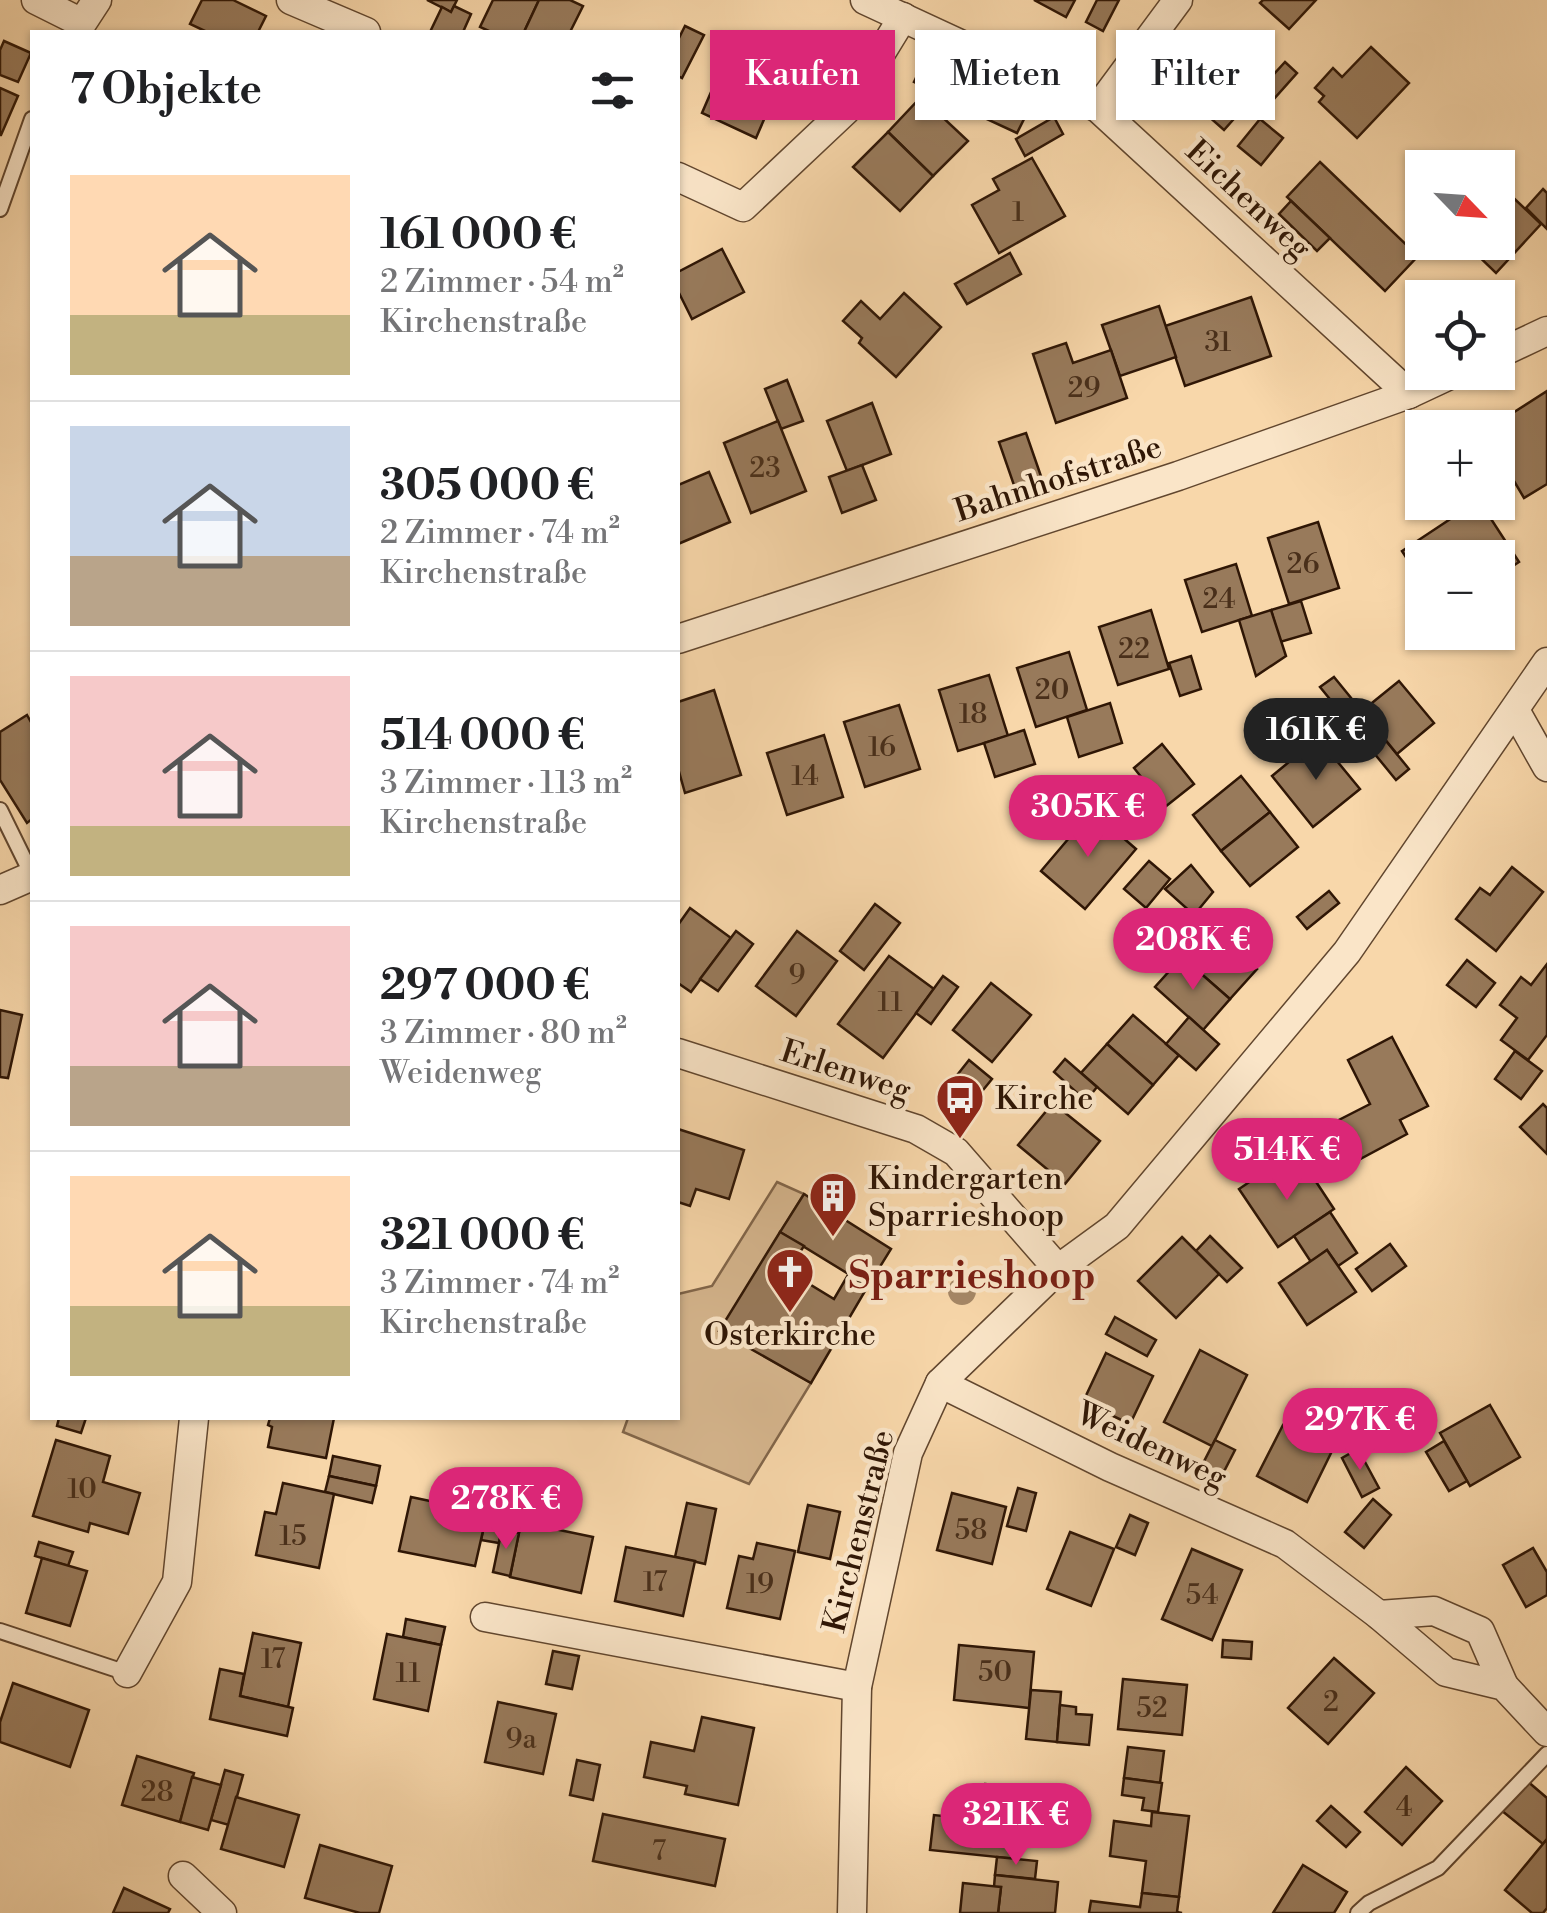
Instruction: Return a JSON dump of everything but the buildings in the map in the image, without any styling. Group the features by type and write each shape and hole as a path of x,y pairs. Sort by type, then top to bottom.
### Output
{"street":[{"path":"36,0 68,25 82,22 97,0"},
{"path":"290,0 361,30"},
{"name":"Eichenweg","path":"865,0 1098,108 1409,394"},
{"path":"1098,108 1178,0"},
{"path":"680,178 743,207 846,110 903,17"},
{"path":"1515,346 1547,331"},
{"name":"Bahnhofstraße","path":"680,639 1178,476 1418,390"},
{"name":"Kirchenstraße","path":"852,1913 857,1686 908,1453 940,1383 1058,1268 1116,1226 1347,952 1547,662"},
{"path":"1515,710 1547,768"},
{"path":"0,890 30,876"},
{"name":"Erlenweg","path":"680,1054 916,1129 956,1152 1058,1268"},
{"name":"Weidenweg","path":"940,1383 1110,1467 1285,1544 1379,1614 1446,1672 1504,1686"},
{"path":"127,1673 177,1582 194,1420"},
{"path":"1379,1614 1434,1611 1480,1630 1504,1686 1547,1732"},
{"name":"Kirchenstraße","path":"485,1617 857,1686"},
{"path":"183,1876 222,1913"}],"lane":[{"path":"0,209 30,125"},
{"path":"0,810 30,871"},
{"path":"0,1631 127,1673"},
{"path":"1358,1913 1438,1868 1547,1754"}],"shaded area":[{"path":"777,1182 804,1194 720,1331 811,1383 749,1484 623,1432 627,1420 680,1420 680,1294 712,1286"}],"place":[{"name":"Kirche","path":"960,1140"},
{"name":"Kindergarten Sparrieshoop","path":"833,1238"},
{"name":"Osterkirche","path":"790,1314"}],"district":[{"name":"Sparrieshoop","path":"972,1275"}]}
